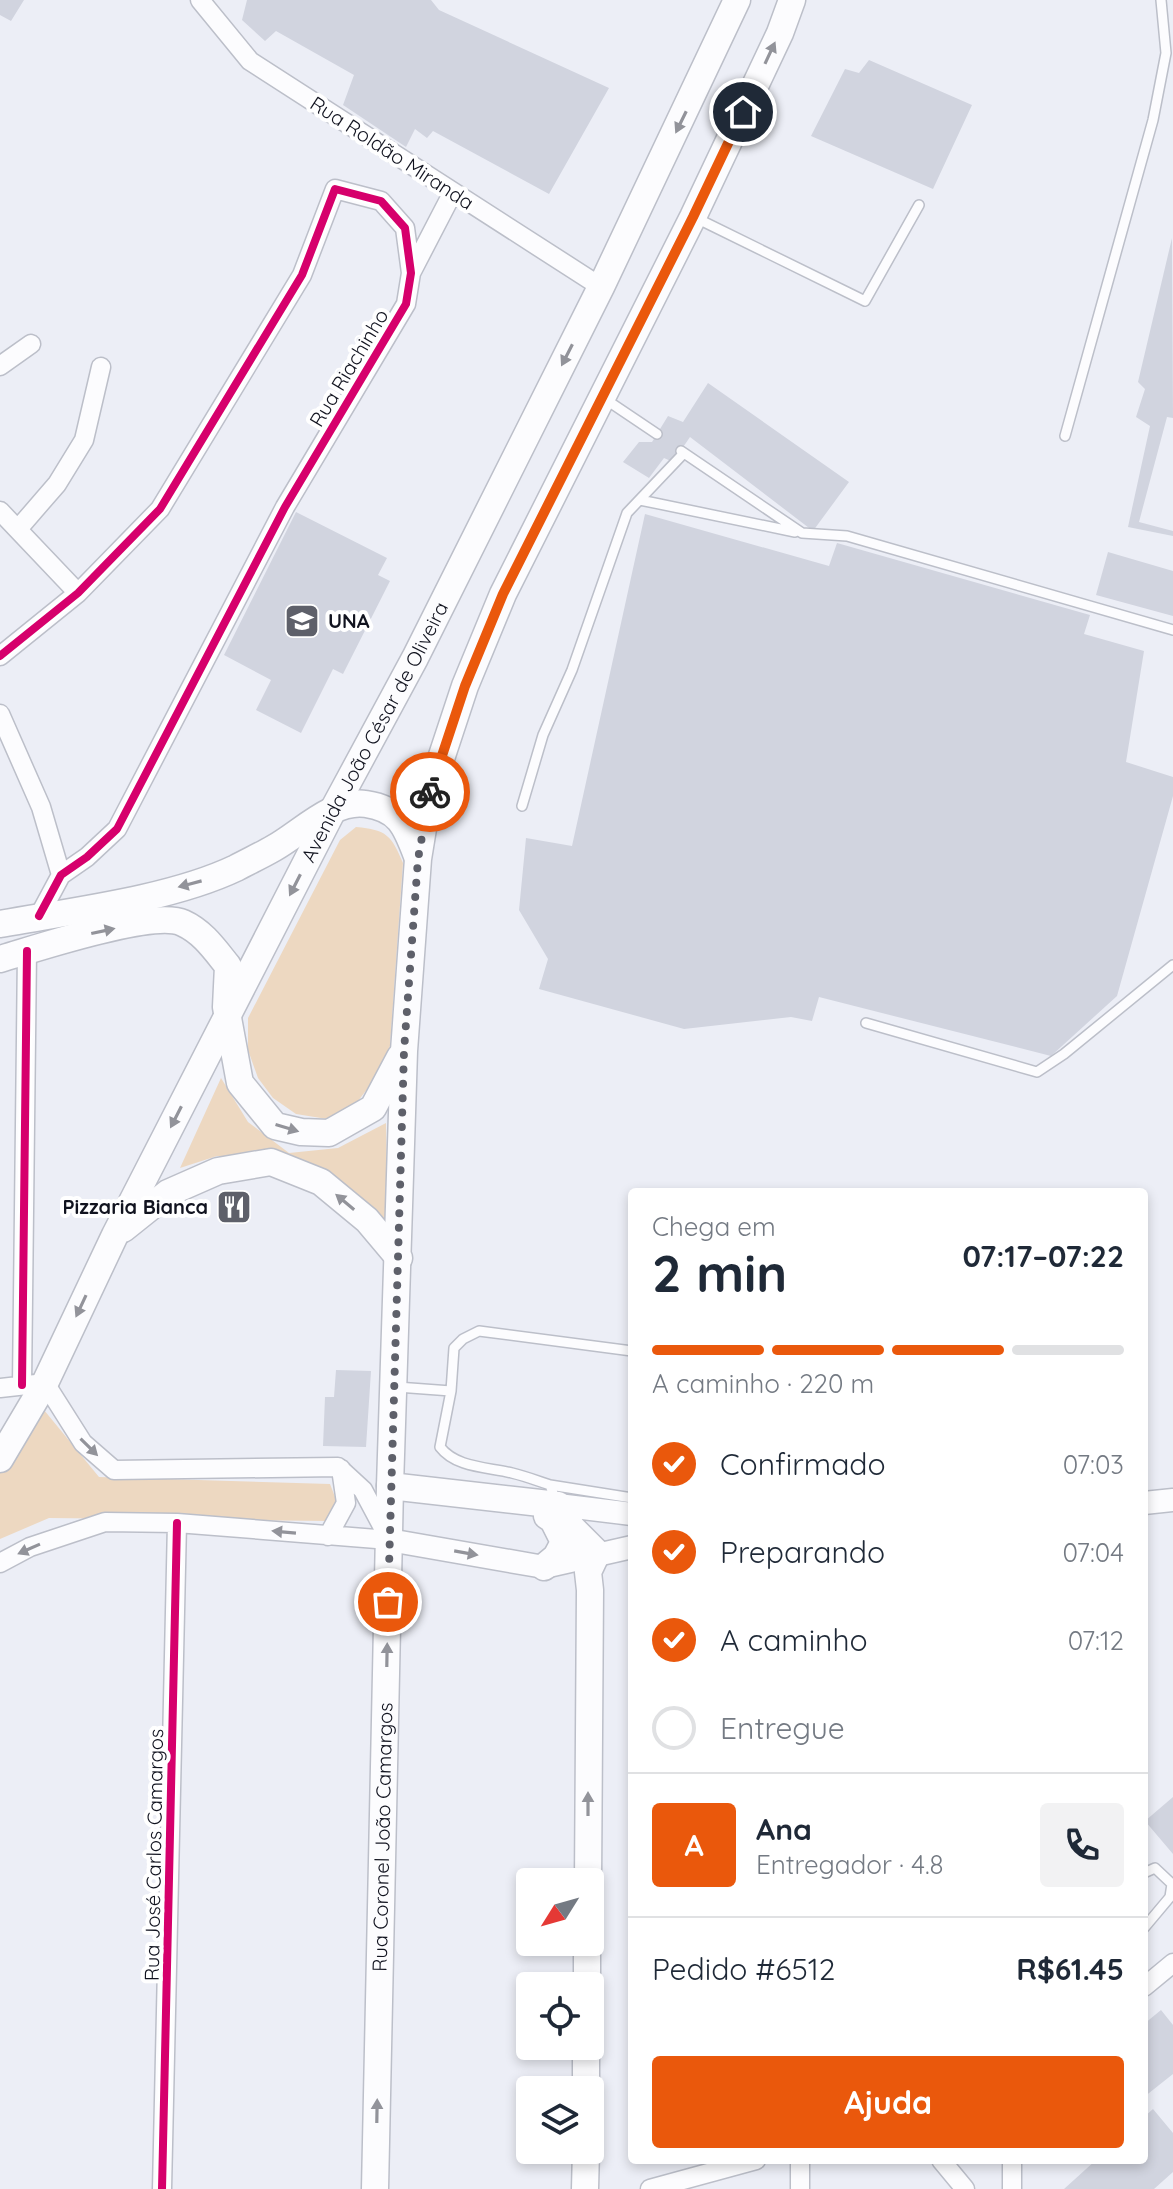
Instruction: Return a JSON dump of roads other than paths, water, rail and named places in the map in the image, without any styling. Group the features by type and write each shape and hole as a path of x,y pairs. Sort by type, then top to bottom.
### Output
{"main road":[{"name":"Avenida João César de Oliveira","path":"0,1459 33,1384 115,1235 333,810 415,658 601,287 737,0"},
{"path":"588,1868 588,1572 597,1553 572,1528 554,1495 524,1501 390,1486 404,1051 418,859 428,798 465,686 503,594 693,217 780,33 792,0"},
{"path":"0,924 115,903 197,883 276,848 333,810 363,803 390,811 406,825 418,859"},
{"path":"0,959 143,922 181,922 206,938 228,966 227,1017 240,1083 275,1126 301,1132 329,1133 373,1108 404,1051"},
{"path":"115,1235 168,1193 218,1171 271,1162 321,1182 367,1220 399,1258"},
{"name":"Rua Coronel João Camargos","path":"375,2189 390,1486"},
{"path":"524,1501 553,1520 561,1531 564,1542 556,1557 544,1567"},
{"path":"585,2189 586,2164"}],"street":[{"name":"Rua Roldão Miranda","path":"200,0 250,61 601,287"},
{"name":"Rua Riachinho","path":"0,656 78,593 160,509 302,275 335,189 381,201 405,228 411,273 406,304 285,507 117,829 87,857 61,875 39,916"},
{"path":"411,273 453,192"},
{"path":"0,366 31,344"},
{"path":"18,529 57,484 84,440 101,367"},
{"path":"0,511 78,593"},
{"path":"0,714 41,807 61,875"},
{"path":"27,951 33,1384 83,1443 114,1470 338,1467 363,1490 389,1540"},
{"path":"0,1388 33,1384"},
{"path":"328,1536 346,1503 341,1469"},
{"path":"554,1495 628,1513"},
{"path":"1148,1503 1173,1500"},
{"path":"0,1563 30,1547 105,1522 177,1523 389,1540 544,1567 628,1548"},
{"name":"Rua José Carlos Camargos","path":"162,2189 177,1523"},
{"path":"1148,1984 1173,1963"},
{"path":"650,2189 741,2164"},
{"path":"800,2164 800,2189"},
{"path":"944,2164 965,2189"},
{"path":"1012,2164 1012,2189"}],"lane":[{"path":"1065,436 1153,120 1166,53 1161,0"},
{"path":"693,217 865,301 919,205"},
{"path":"602,398 657,434"},
{"path":"522,806 543,735 572,670 627,513 682,452 802,533"},
{"path":"640,500 802,533 847,536 1173,630"},
{"path":"866,1023 1037,1072 1064,1054 1173,965"},
{"path":"628,1350 479,1331 463,1339 454,1348 451,1391 440,1447 447,1457 516,1473 554,1495 628,1498"},
{"path":"394,1387 451,1391"},
{"path":"1148,1871 1155,1868 1172,1884 1170,1897 1148,1923"}],"place":[{"name":"UNA","path":"302,621"},
{"name":"Pizzaria Bianca","path":"234,1207"}]}
